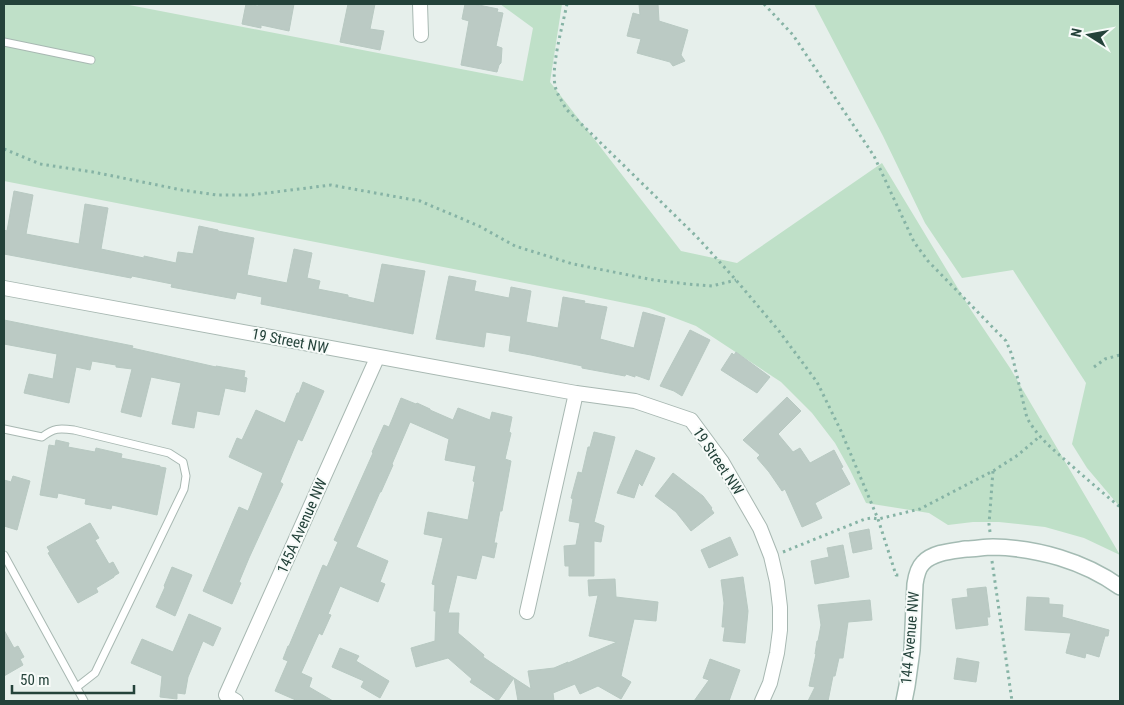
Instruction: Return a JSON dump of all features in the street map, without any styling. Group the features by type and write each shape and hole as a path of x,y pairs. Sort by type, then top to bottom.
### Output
{"street":[{"path":"420,4 422,35"},
{"name":"19 Street NW","path":"4,288 377,358 576,393 635,401 691,420 722,462 760,528 771,556 780,607 780,630 770,683 762,701"},
{"name":"145A Avenue NW","path":"231,698 377,358"},
{"path":"527,612 576,393"},
{"path":"917,575 923,563 929,558 942,553 954,550 991,547 1018,549 1052,556 1095,572 1120,587"},
{"name":"144 Avenue NW","path":"904,701 912,650 914,597 917,575"}],"lane":[{"path":"4,42 91,60"},
{"path":"4,428 42,437 50,431 59,428 74,430 169,453 183,462 186,476 184,489 95,673 77,687"},
{"path":"4,555 84,701"}],"path":[{"path":"567,4 554,70 554,84 566,109 697,238 779,331 816,382 841,431 878,519 896,575 917,575"},
{"path":"764,4 792,35 874,156 914,242 928,261 1006,341 1012,355 1027,418 1039,437 1120,507"},
{"path":"4,149 40,164 217,195 251,195 331,185 420,201 479,226 515,246 573,264 654,280 687,284 712,286 736,280"},
{"path":"1094,367 1106,359 1120,355"},
{"path":"771,556 865,520 878,519 920,509 993,471 1039,437"},
{"path":"993,471 989,524 1012,701"}],"green space":[{"path":"5,4 124,4 523,81 533,28 500,4 562,4 550,82 681,251 737,263 882,163 971,310 1010,368 1120,555 1084,538 1045,527 999,522 973,522 948,525 929,513 866,503 835,443 812,413 781,382 696,326 649,308 4,181"},
{"path":"814,4 1120,4 1120,507 1087,468 1072,444 1086,383 1013,270 962,278 925,223 883,136"}],"building":[{"path":"246,4 258,6 259,4 294,4 289,31 261,25 261,28 242,24"},
{"path":"348,4 375,4 370,29 384,31 380,50 340,42"},
{"path":"465,4 498,9 497,12 503,13 496,46 502,48 501,63 497,72 461,65 469,21 462,19"},
{"path":"639,4 658,4 659,21 688,30 681,55 685,61 673,66 670,62 637,53 641,39 627,36 633,13 640,15"},
{"path":"14,191 33,195 26,234 79,244 85,204 108,208 101,249 176,263 178,252 193,254 199,226 254,238 247,275 287,283 294,249 312,253 307,278 320,281 318,289 374,303 382,264 425,271 413,334 261,304 262,297 237,292 235,299 171,287 172,284 132,276 131,278 4,254 4,230 7,231"},
{"path":"449,276 476,281 474,291 509,298 511,287 531,291 526,322 558,328 563,297 607,307 600,339 634,348 643,312 665,318 649,380 635,375 635,377 626,374 625,376 582,368 582,366 509,351 511,336 486,332 484,347 436,339"},
{"path":"4,320 133,346 132,348 216,367 245,371 244,377 247,378 245,392 225,388 219,415 197,411 194,428 172,424 181,383 151,377 141,417 121,412 132,369 116,367 116,365 92,361 90,370 76,367 69,403 24,393 29,374 53,379 57,354 4,344"},
{"path":"690,330 710,340 682,396 660,386"},
{"path":"736,352 770,377 757,393 721,370 732,353 734,355"},
{"path":"303,382 324,391 302,441 298,439 280,482 283,484 249,558 232,604 203,591 239,507 248,511 263,473 229,457 237,438 242,440 256,410 285,423"},
{"path":"787,397 801,411 778,434 793,452 800,448 810,463 834,450 850,484 815,503 822,518 802,527 785,489 782,491 757,458 760,455 743,440"},
{"path":"401,398 417,403 453,420 458,408 490,420 492,412 512,417 509,432 511,433 505,459 511,461 494,543 497,543 494,558 482,555 476,579 457,575 448,613 459,613 458,633 484,655 483,657 514,678 498,701 470,682 472,679 448,658 416,667 411,648 435,641 435,585 432,584 443,538 424,534 428,512 468,520 476,466 445,460 449,439 410,422 356,547 388,561 380,582 385,584 378,602 340,586 328,614 331,615 322,635 319,633 301,673 312,678 309,687 333,701 298,701 275,691 288,661 283,659 323,565 327,567 338,542 334,540 384,425 389,427"},
{"path":"594,432 615,437 594,522 604,526 601,542 594,541 594,576 569,576 569,566 565,566 564,546 576,545 580,523 569,521 573,499 571,498 578,472 582,473 588,447 590,447"},
{"path":"56,440 69,443 68,447 95,452 96,448 122,454 121,458 166,468 157,515 112,505 111,509 85,504 86,499 58,493 57,498 40,495 49,445 55,446"},
{"path":"636,450 655,458 642,486 639,483 634,498 617,493"},
{"path":"673,473 703,496 714,513 691,531 676,512 655,496"},
{"path":"13,476 30,481 17,530 4,526 4,480 11,482"},
{"path":"90,523 99,538 95,540 109,564 113,562 119,573 96,588 98,592 78,603 48,553 50,552 47,547"},
{"path":"869,529 872,549 853,553 849,533"},
{"path":"730,537 738,555 709,568 701,550"},
{"path":"843,545 849,577 815,584 811,561 829,557 827,548"},
{"path":"172,567 192,575 175,616 156,607"},
{"path":"743,577 748,611 745,643 723,641 725,627 722,627 724,603 721,580"},
{"path":"615,579 616,597 658,602 656,621 634,619 621,676 631,682 621,699 598,686 580,694 575,684 553,693 554,701 518,701 514,678 531,689 528,671 554,668 617,642 589,636 598,595 589,596 588,580"},
{"path":"986,587 990,617 987,617 988,625 956,629 952,599 968,597 967,589"},
{"path":"1027,597 1049,598 1049,604 1063,605 1062,617 1109,630 1108,636 1105,636 1099,657 1086,653 1085,658 1066,653 1071,633 1025,630"},
{"path":"870,600 872,620 848,622 843,658 839,658 828,701 808,701 815,687 809,686 821,625 818,605"},
{"path":"189,614 221,628 213,646 203,641 188,677 185,694 177,693 177,699 160,697 162,676 131,663 142,639 173,652"},
{"path":"4,630 14,648 18,646 24,657 20,659 23,665 4,676"},
{"path":"340,648 359,656 356,661 389,681 380,698 361,687 364,681 332,667"},
{"path":"957,658 979,662 976,682 954,679"},
{"path":"710,659 740,670 729,701 694,701 709,680 703,678"}]}
